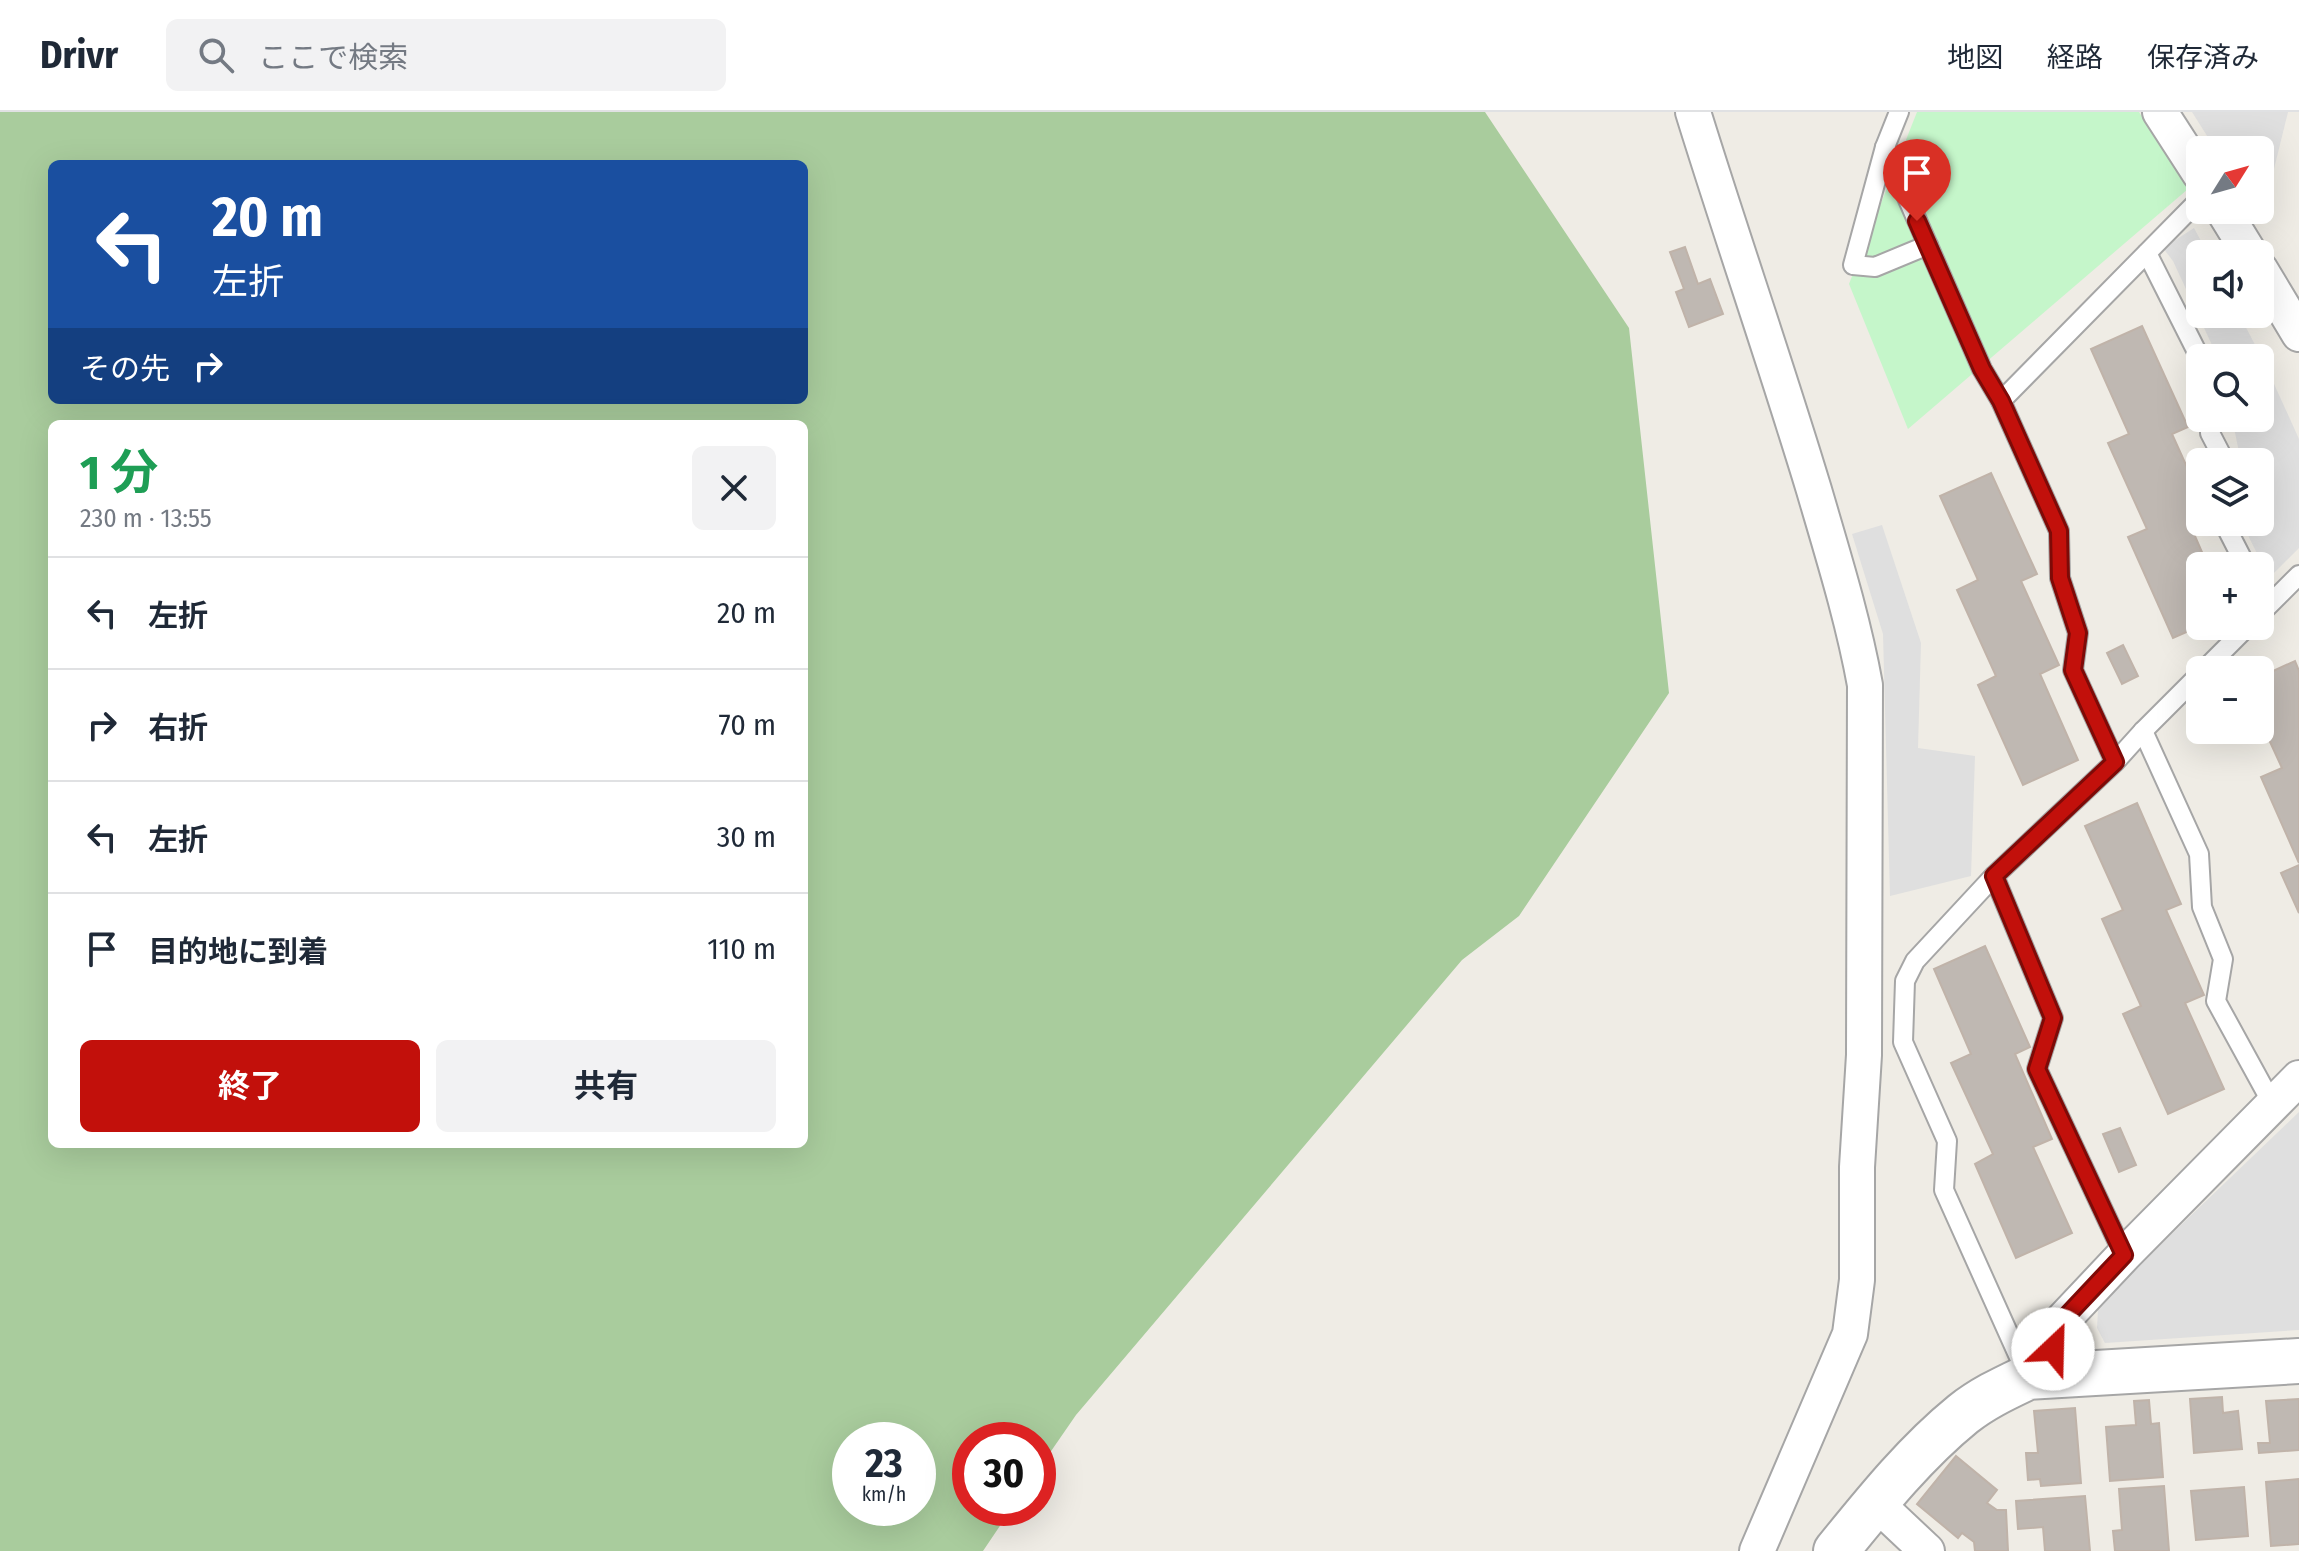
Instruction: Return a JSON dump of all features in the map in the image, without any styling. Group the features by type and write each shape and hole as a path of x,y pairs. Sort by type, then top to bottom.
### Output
{"street":[{"path":"1693,112 1788,404 1857,638 1865,685 1864,1055 1857,1167 1857,1280 1850,1334 1757,1551"},
{"path":"2160,112 2186,152"},
{"path":"2274,292 2299,334"},
{"path":"2037,1376 2059,1324 2299,1078"},
{"path":"1836,1551 1926,1448 1963,1414 1994,1393 2037,1376 2299,1361"},
{"path":"1876,1503 1927,1551"}],"lane":[{"path":"1899,112 1885,147 1853,265 1875,267 1928,245"},
{"path":"1885,147 1982,369 2001,401 2059,531 2060,578 2078,633 2073,670 2115,762"},
{"path":"2001,401 2186,213"},
{"path":"2147,253 2193,344"},
{"path":"2274,597 2298,580"},
{"path":"2218,656 2234,640"},
{"path":"2037,1376 1944,1190 1947,1141 1903,1042 1905,981 1915,961 1994,876 2115,762 2186,688"},
{"path":"2143,731 2199,854 2202,907 2223,959 2216,1001 2273,1105"},
{"path":"1994,876 2053,1018 2037,1069 2124,1255"}],"green space":[{"path":"0,112 1485,112 1629,328 1669,693 1519,916 1462,960 1076,1415 1056,1444 1056,1422 952,1422 952,1526 1000,1526 983,1551 0,1551"},
{"path":"1917,112 2139,112 2186,186 2186,191 1908,429 1849,284"}],"shaded area":[{"path":"2192,112 2288,112 2274,169 2274,136 2207,136"},
{"path":"2194,228 2200,240 2186,240 2186,289 2173,261 2163,248"},
{"path":"2204,328 2246,328 2255,344 2212,344"},
{"path":"2274,384 2299,439 2299,548 2274,573 2274,552 2256,552 2248,536 2274,536 2274,448 2238,448 2235,432 2274,432"},
{"path":"1882,525 1921,643 1918,748 1975,756 1971,876 1890,896 1883,634 1852,534"},
{"path":"2299,1112 2299,1330 2105,1343 2097,1328 2098,1310 2113,1290"}],"building":[{"path":"1685,247 1698,284 1710,279 1723,314 1689,327 1676,292 1684,289 1670,252"},
{"path":"2142,326 2186,423 2186,428 2172,434 2186,465 2186,536 2195,536 2202,552 2186,552 2186,632 2173,638 2128,537 2147,529 2108,443 2129,434 2091,349"},
{"path":"1991,473 2037,574 2021,581 2059,665 2040,674 2078,760 2023,785 1978,685 1996,676 1957,590 1978,580 1940,496"},
{"path":"2123,645 2138,676 2122,684 2107,653"},
{"path":"2295,661 2299,671 2299,863 2261,777 2282,768 2271,744 2274,744 2274,671"},
{"path":"2137,803 2181,904 2166,910 2204,995 2185,1003 2224,1089 2168,1114 2123,1014 2141,1006 2102,919 2123,910 2085,826"},
{"path":"2299,865 2299,913 2281,873"},
{"path":"1985,946 2030,1047 2015,1054 2052,1139 2033,1147 2072,1233 2016,1258 1975,1164 1993,1154 1951,1063 1971,1054 1934,969"},
{"path":"2120,1128 2136,1165 2119,1172 2103,1134"},
{"path":"2222,1397 2223,1413 2238,1411 2242,1449 2194,1453 2190,1399"},
{"path":"2299,1399 2299,1450 2259,1453 2258,1443 2270,1443 2266,1401"},
{"path":"2149,1400 2151,1424 2159,1423 2163,1477 2110,1481 2106,1427 2136,1425 2134,1401"},
{"path":"2075,1408 2081,1483 2041,1486 2040,1479 2028,1480 2026,1453 2038,1453 2034,1411"},
{"path":"1956,1456 1997,1490 1987,1503 1997,1510 2006,1510 2008,1551 1975,1551 1974,1542 1962,1533 1958,1538 1917,1504"},
{"path":"2299,1479 2299,1544 2271,1546 2266,1482"},
{"path":"2164,1486 2169,1551 2115,1551 2113,1531 2122,1530 2119,1489"},
{"path":"2244,1487 2248,1536 2196,1540 2191,1491"},
{"path":"2085,1496 2090,1551 2045,1551 2043,1527 2018,1529 2016,1501"}],"route":[{"path":"1917,221 1982,369 2001,401 2059,531 2060,578 2078,633 2073,670 2115,762 1994,876 2053,1018 2037,1069 2124,1255 2059,1324 2053,1349"}]}
